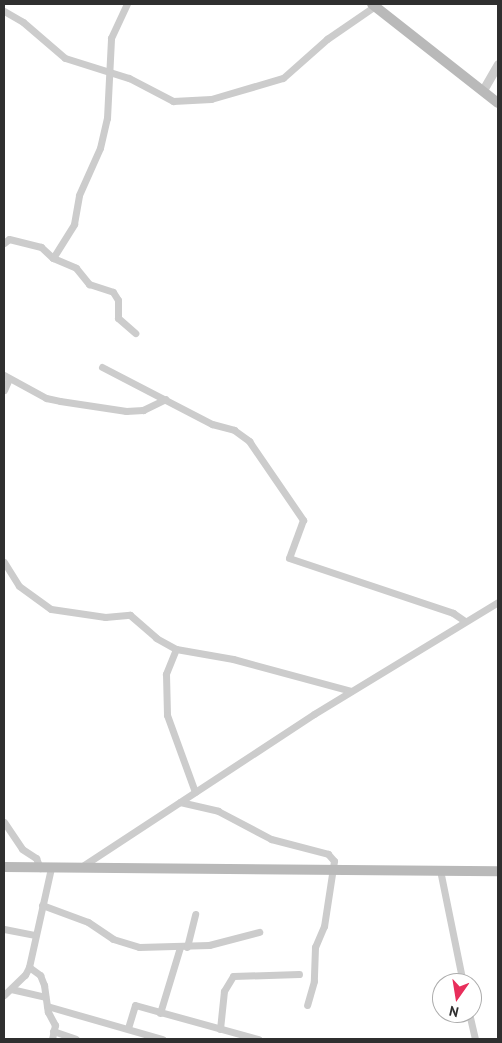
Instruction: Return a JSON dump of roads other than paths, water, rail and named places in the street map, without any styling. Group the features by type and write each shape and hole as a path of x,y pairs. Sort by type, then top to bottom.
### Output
{"main road":[{"path":"374,5 498,103"},
{"path":"4,867 77,870 498,871"}],"street":[{"path":"53,258 74,224 79,194 100,148 107,118 107,70 111,38 127,4"},
{"path":"4,11 24,22 65,58 107,70 173,101 211,99 283,78 328,39 374,5"},
{"path":"483,90 498,64"},
{"path":"4,243 9,239 40,247 53,258 76,268 89,284 113,292 118,300 118,318 135,333"},
{"path":"102,367 212,424 234,430 249,442 304,520 289,558 453,613 465,621"},
{"path":"4,390 6,377 46,398 126,411 143,410 166,399"},
{"path":"4,562 19,586 51,608 105,617 130,615 156,638 176,649 233,659 351,691"},
{"path":"77,870 351,691 498,602"},
{"path":"176,649 166,674 167,715 195,792"},
{"path":"180,802 218,811 271,839 328,854 334,861 335,871 324,926 315,947 315,976 307,1005"},
{"path":"4,822 22,849 36,858 40,868"},
{"path":"4,995 28,967 51,868"},
{"path":"440,870 461,973"},
{"path":"42,905 88,922 113,939 139,947 209,945 259,932"},
{"path":"160,1013 195,914"},
{"path":"4,929 36,935"},
{"path":"28,967 40,975 47,1006 55,1025 52,1039"},
{"path":"220,1029 224,990 233,976 299,974"},
{"path":"11,989 45,997"},
{"path":"128,1028 135,1005 220,1029 242,1033 258,1039"},
{"path":"47,1006 162,1039"},
{"path":"471,1023 474,1039"},
{"path":"53,1031 76,1039"},
{"path":"234,1039 242,1033"}]}
